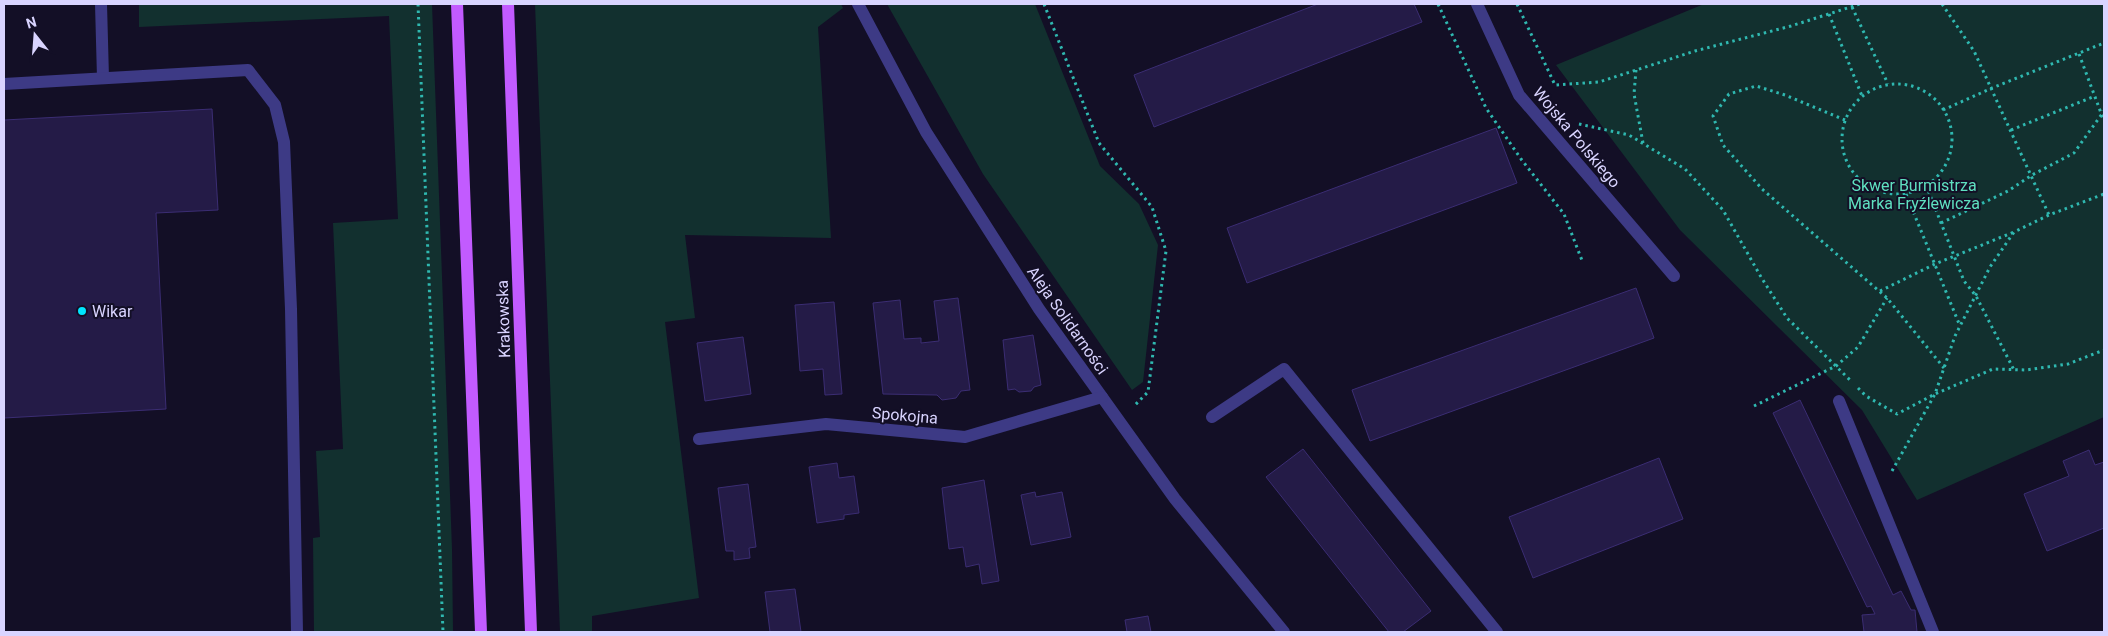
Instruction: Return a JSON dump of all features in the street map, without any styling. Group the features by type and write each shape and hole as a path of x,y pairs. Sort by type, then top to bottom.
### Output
{"main road":[{"name":"Krakowska","path":"458,4 481,632"},
{"name":"Krakowska","path":"508,4 531,632"}],"street":[{"path":"101,4 104,78"},
{"name":"Aleja Solidarności","path":"858,4 926,132 1039,309 1175,499 1284,632"},
{"name":"Wojska Polskiego","path":"1477,4 1519,95 1674,276"},
{"path":"4,84 248,70 275,105 284,142 285,162 291,309 297,632"},
{"path":"1212,417 1284,369 1497,632"},
{"name":"Spokojna","path":"699,440 826,424 965,437 1102,397"},
{"path":"1839,401 1933,632"}],"path":[{"path":"418,4 443,632"},
{"path":"1044,4 1099,143 1152,206 1166,251 1148,392 1119,421"},
{"path":"1438,4 1486,108 1521,159 1564,214 1582,263"},
{"path":"1517,4 1555,85 1599,82 1695,51 1852,8 1860,4"},
{"path":"1942,4 1974,51 2049,215"},
{"path":"1852,8 1888,84"},
{"path":"1829,14 1862,96"},
{"path":"1943,110 2104,43"},
{"path":"2079,54 2103,113 2104,121"},
{"path":"1636,70 1634,94 1643,144"},
{"path":"1888,84 1917,87 1940,104 1952,130 1950,159 1933,182 1906,194 1877,192 1854,174 1842,148 1845,120 1862,96 1888,84"},
{"path":"1845,120 1785,95 1756,86 1729,94 1713,116 1723,145 1762,190 1880,291 1944,368"},
{"path":"2011,130 2095,96"},
{"path":"1941,223 2008,191 2074,153 2103,113"},
{"path":"1579,124 1629,135 1685,169 1723,210 1787,318 1866,396 1897,414 1935,394 1994,369 2026,370 2068,364 2104,350"},
{"path":"1926,185 1964,280 1976,296 2014,370"},
{"path":"1906,194 1960,326"},
{"path":"1880,291 1935,264 2014,232 2049,215 2104,194"},
{"path":"1879,499 1902,450 1935,394 1960,326 1990,267 2014,232"},
{"path":"1754,406 1836,366 1858,348 1887,298"}],"green space":[{"path":"139,4 432,4 452,549 453,632 314,632 313,538 320,537 316,451 343,449 333,223 398,219 389,16 139,27"},
{"path":"535,4 841,4 843,8 818,27 831,238 685,235 695,318 665,322 699,598 592,616 592,632 560,632"},
{"path":"887,4 1035,4 1100,166 1139,204 1158,245 1143,382 1132,390 983,174"},
{"name":"Skwer Burmistrza Marka Fryźlewicza","path":"1704,4 2104,4 2104,417 1917,500 1862,410 1680,230 1556,65"}],"building":[{"path":"1318,4 1414,4 1422,22 1154,127 1134,75"},
{"name":"Wikar","path":"212,109 218,210 156,213 166,409 4,418 4,120"},
{"path":"1496,128 1517,183 1247,283 1227,228"},
{"path":"1636,288 1654,338 1370,441 1352,390"},
{"path":"958,298 970,390 961,391 956,398 942,400 937,395 883,394 873,303 900,300 904,339 921,338 921,343 939,341 934,301"},
{"path":"834,302 842,394 825,395 823,369 800,371 795,305"},
{"path":"1033,335 1041,385 1034,387 1031,391 1019,392 1015,389 1008,390 1003,340"},
{"path":"743,337 751,394 705,401 697,343"},
{"path":"1800,400 1893,595 1901,591 1911,610 1915,610 1917,632 1864,632 1862,615 1875,614 1871,606 1867,607 1773,413"},
{"path":"1303,449 1431,611 1403,632 1389,632 1266,477"},
{"path":"2089,450 2095,465 2104,462 2104,528 2047,551 2024,494 2069,476 2063,461"},
{"path":"1659,458 1683,519 1533,578 1509,517"},
{"path":"837,463 839,478 854,476 859,513 844,515 844,519 817,523 809,467"},
{"path":"984,480 999,581 982,584 979,564 966,567 963,547 949,549 942,488"},
{"path":"748,484 756,547 749,548 750,558 734,560 734,551 726,551 718,488"},
{"path":"1035,492 1036,497 1062,492 1071,537 1031,545 1021,495"},
{"path":"795,589 801,632 770,632 765,592"},
{"path":"1148,616 1151,632 1127,632 1125,620"}],"place":[{"name":"Wikar","path":"82,311"}]}
